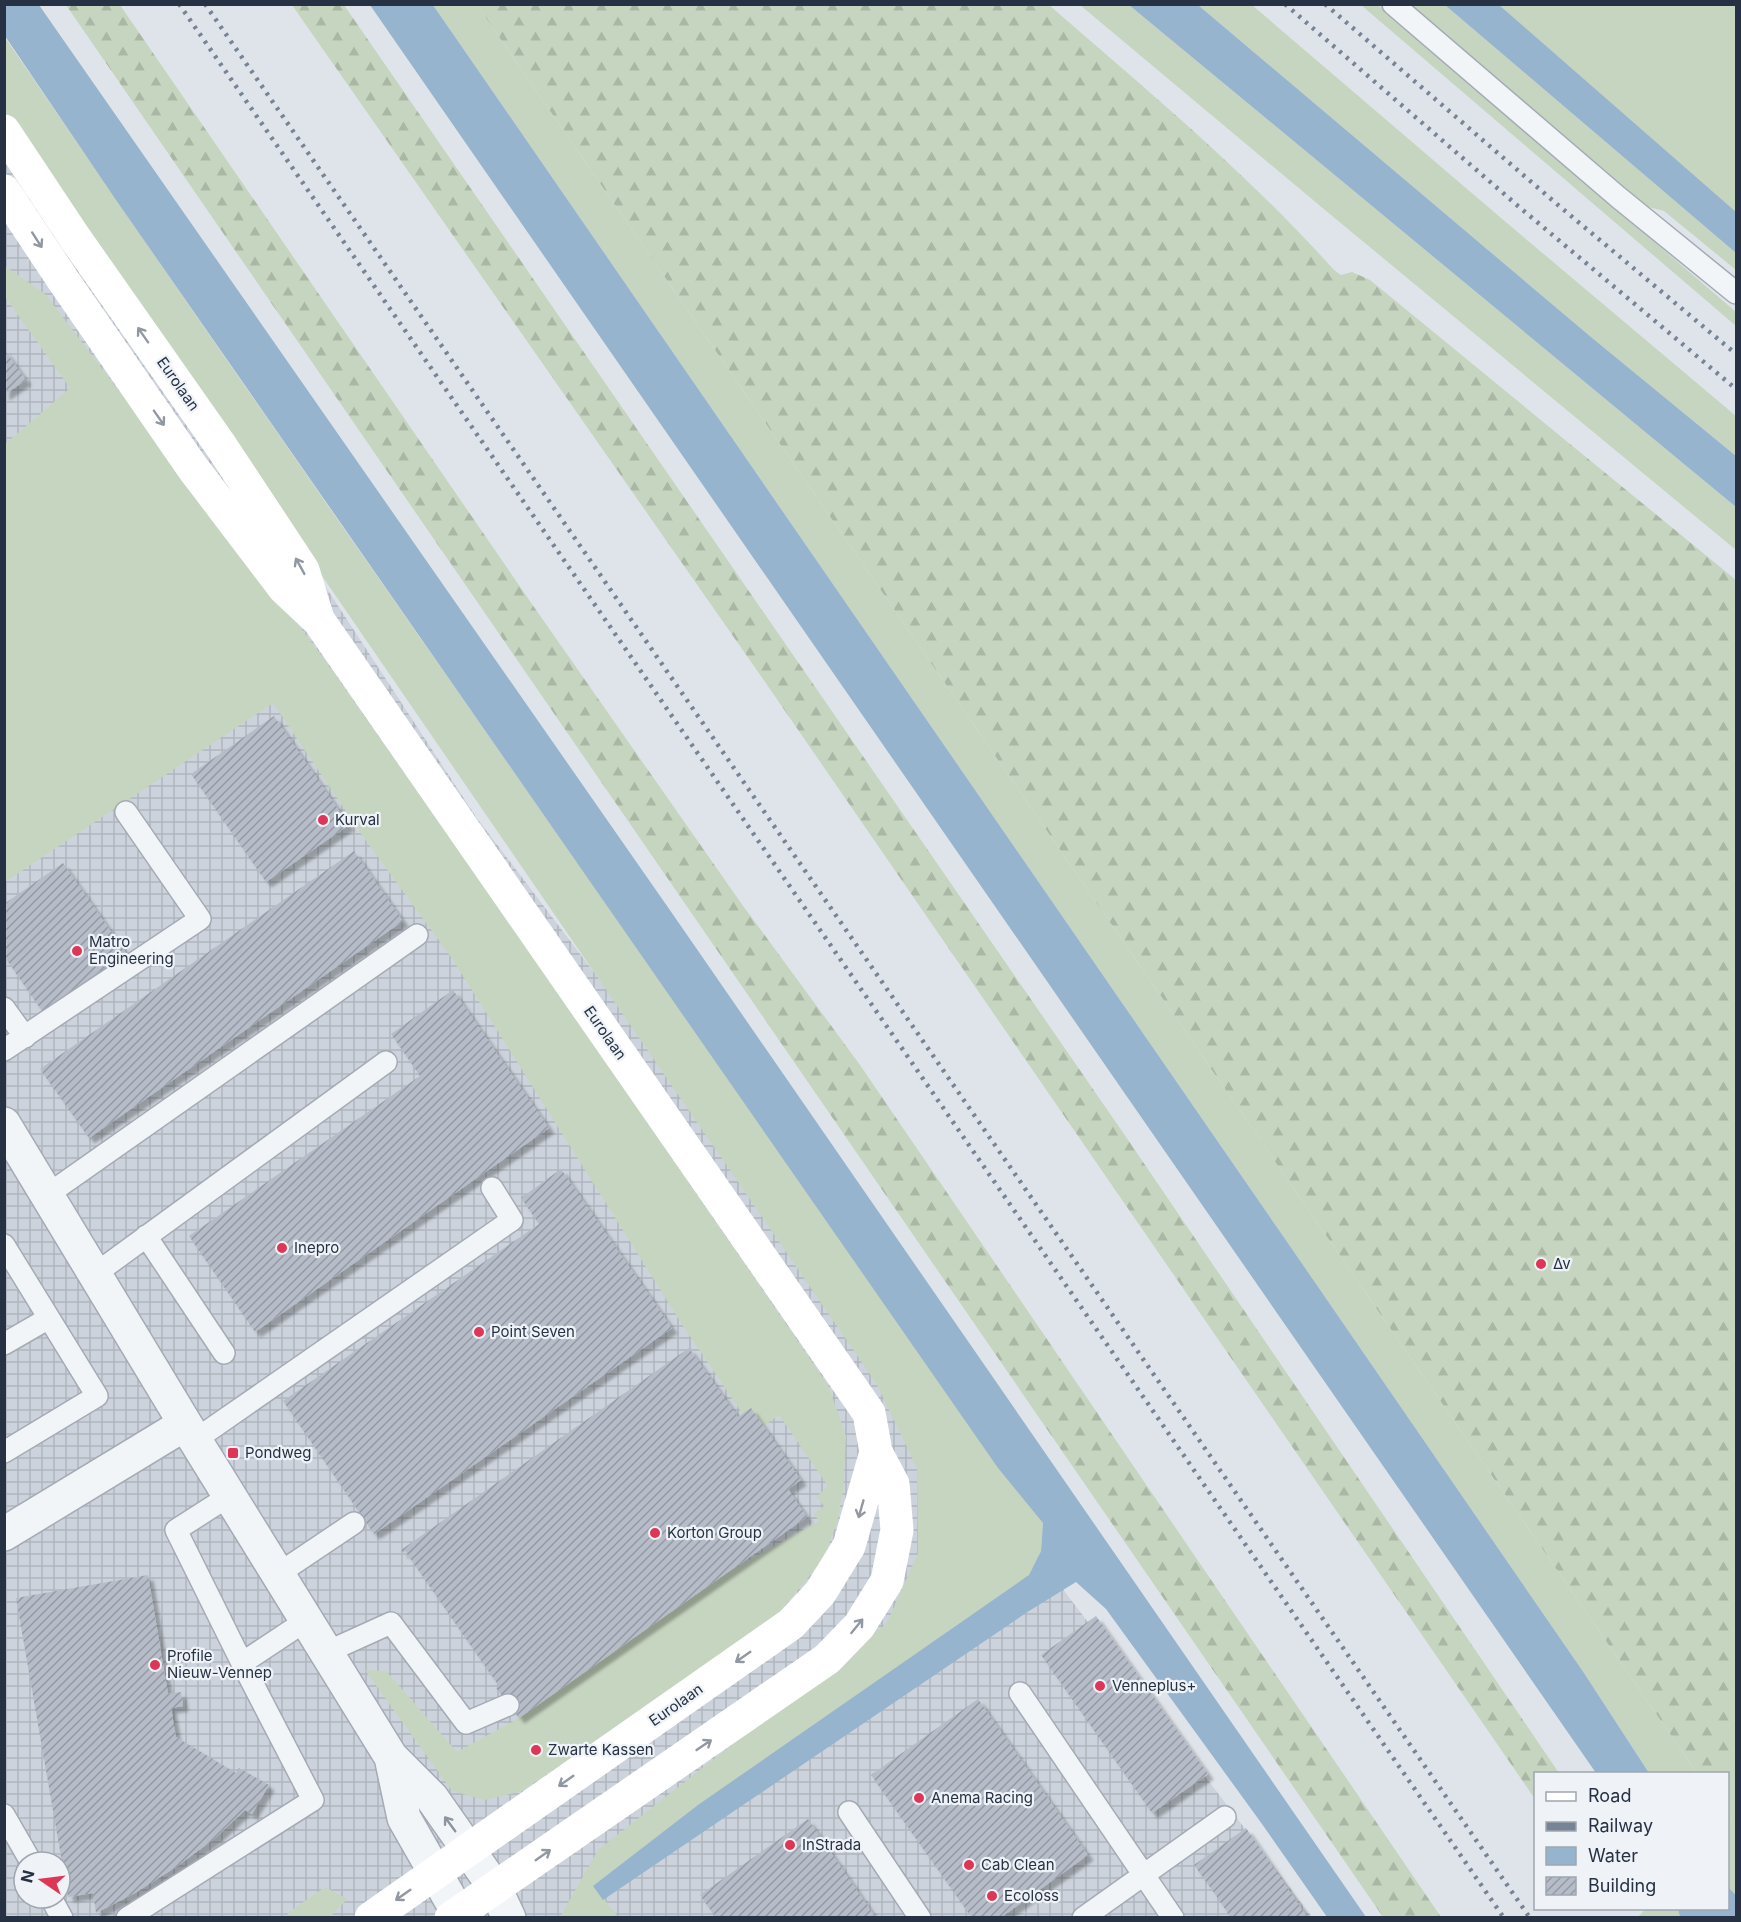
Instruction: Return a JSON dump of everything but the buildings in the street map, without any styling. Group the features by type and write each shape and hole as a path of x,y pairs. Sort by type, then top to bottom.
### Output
{"main road":[{"name":"Eurolaan","path":"10,148 221,446 303,570 319,621"},
{"name":"Eurolaan","path":"4,191 192,467 284,588 319,621 869,1413 876,1452 893,1484 897,1530 887,1581 859,1626 826,1659 457,1916"},
{"name":"Eurolaan","path":"371,1917 791,1624 820,1593 849,1546 876,1452"}],"street":[{"path":"4,183 10,148"},
{"path":"4,1124 229,1496 391,1757 432,1798 495,1888 508,1917"},
{"path":"4,1534 190,1432"},
{"path":"391,1757 404,1818 457,1916"}],"lane":[{"path":"1393,4 1618,198 1737,293"},
{"path":"4,1050 200,919 126,812"},
{"path":"47,1195 417,935"},
{"path":"4,1008 25,1037"},
{"path":"95,1274 386,1062"},
{"path":"190,1432 512,1220 492,1188"},
{"path":"146,1236 224,1353"},
{"path":"4,1245 97,1396 4,1452"},
{"path":"4,1344 49,1318"},
{"path":"127,1917 314,1800 176,1530 229,1496"},
{"path":"278,1574 354,1523"},
{"path":"242,1663 307,1620"},
{"path":"327,1652 391,1623 466,1723 508,1705"},
{"path":"1020,1693 1173,1917"},
{"path":"849,1812 921,1917"},
{"path":"4,1815 24,1850"},
{"path":"1083,1917 1225,1817"}],"shaded area":[{"path":"4,123 310,563 476,817 1312,1917 5,1917"}],"green space":[{"path":"66,5 120,5 534,607 741,903 860,1065 1441,1917 1383,1917"},
{"path":"292,5 344,5 1124,1134 1558,1772 1534,1772 1534,1798 763,679"},
{"path":"433,5 477,5 1696,1772 1648,1772 1584,1673"},
{"name":"∆v","path":"477,5 1049,5 1231,166 1301,234 1334,270 1341,275 1352,272 1370,280 1736,580 1736,1830 1729,1819 1729,1772 1696,1772"},
{"path":"1080,5 1129,5 1736,507 1736,550 1331,215"},
{"path":"1198,5 1252,5 1736,416 1736,456 1591,337"},
{"path":"1361,5 1378,5 1736,312 1736,326"},
{"path":"1409,5 1445,5 1736,253 1736,270 1664,211 1641,205"},
{"path":"1474,5 1736,5 1736,216"},
{"path":"4,36 391,596 1043,1523 1041,1551 1029,1575 594,1886 618,1917 560,1917 598,1850 887,1623 918,1553 917,1468 876,1383 5,114"},
{"path":"5,266 45,294 322,656 503,913 828,1385 846,1436 843,1491 837,1523 823,1559 772,1622 522,1791 485,1800 452,1791 365,1670 386,1671 457,1752 519,1718 733,1569 819,1521 814,1514 824,1506 816,1497 828,1486 779,1415 755,1432 685,1329 453,960 362,835 273,703 5,882 4,445 70,388 5,297"},
{"path":"1729,1819 1736,1830 1736,1895 1729,1888"},
{"path":"325,1887 347,1899 330,1917 286,1917 289,1912"},
{"path":"1644,1910 1678,1910 1680,1917 1637,1918"}],"water":[{"path":"4,5 39,5 674,916 1366,1917 1327,1917 1106,1609 1076,1582 1029,1611 603,1900 593,1886 698,1805 1029,1575 1041,1551 1043,1523 998,1468 116,200 5,36"},
{"path":"370,5 433,5 1584,1673 1648,1772 1595,1772"},
{"path":"1129,5 1198,5 1591,337 1736,456 1736,507"},
{"path":"1445,5 1499,5 1736,212 1736,253"},
{"path":"1729,1888 1736,1895 1736,1917 1680,1917 1678,1910 1729,1910"}],"railway":[{"path":"179,4 1504,1918"},
{"path":"205,4 1530,1918"},
{"path":"1285,4 1518,206 1736,389"},
{"path":"1325,4 1558,205 1736,354"}],"place":[{"name":"Kurval","path":"323,820"},
{"name":"Matro Engineering","path":"77,951"},
{"name":"Inepro","path":"282,1248"},
{"name":"∆v","path":"1541,1264"},
{"name":"Point Seven","path":"479,1332"},
{"name":"Pondweg","path":"233,1453"},
{"name":"Korton Group","path":"655,1533"},
{"name":"Profile Nieuw-Vennep","path":"155,1665"},
{"name":"Venneplus+","path":"1100,1686"},
{"name":"Zwarte Kassen","path":"536,1750"},
{"name":"Anema Racing","path":"919,1798"},
{"name":"InStrada","path":"790,1845"},
{"name":"Cab Clean","path":"969,1865"},
{"name":"Ecoloss","path":"992,1896"}]}
